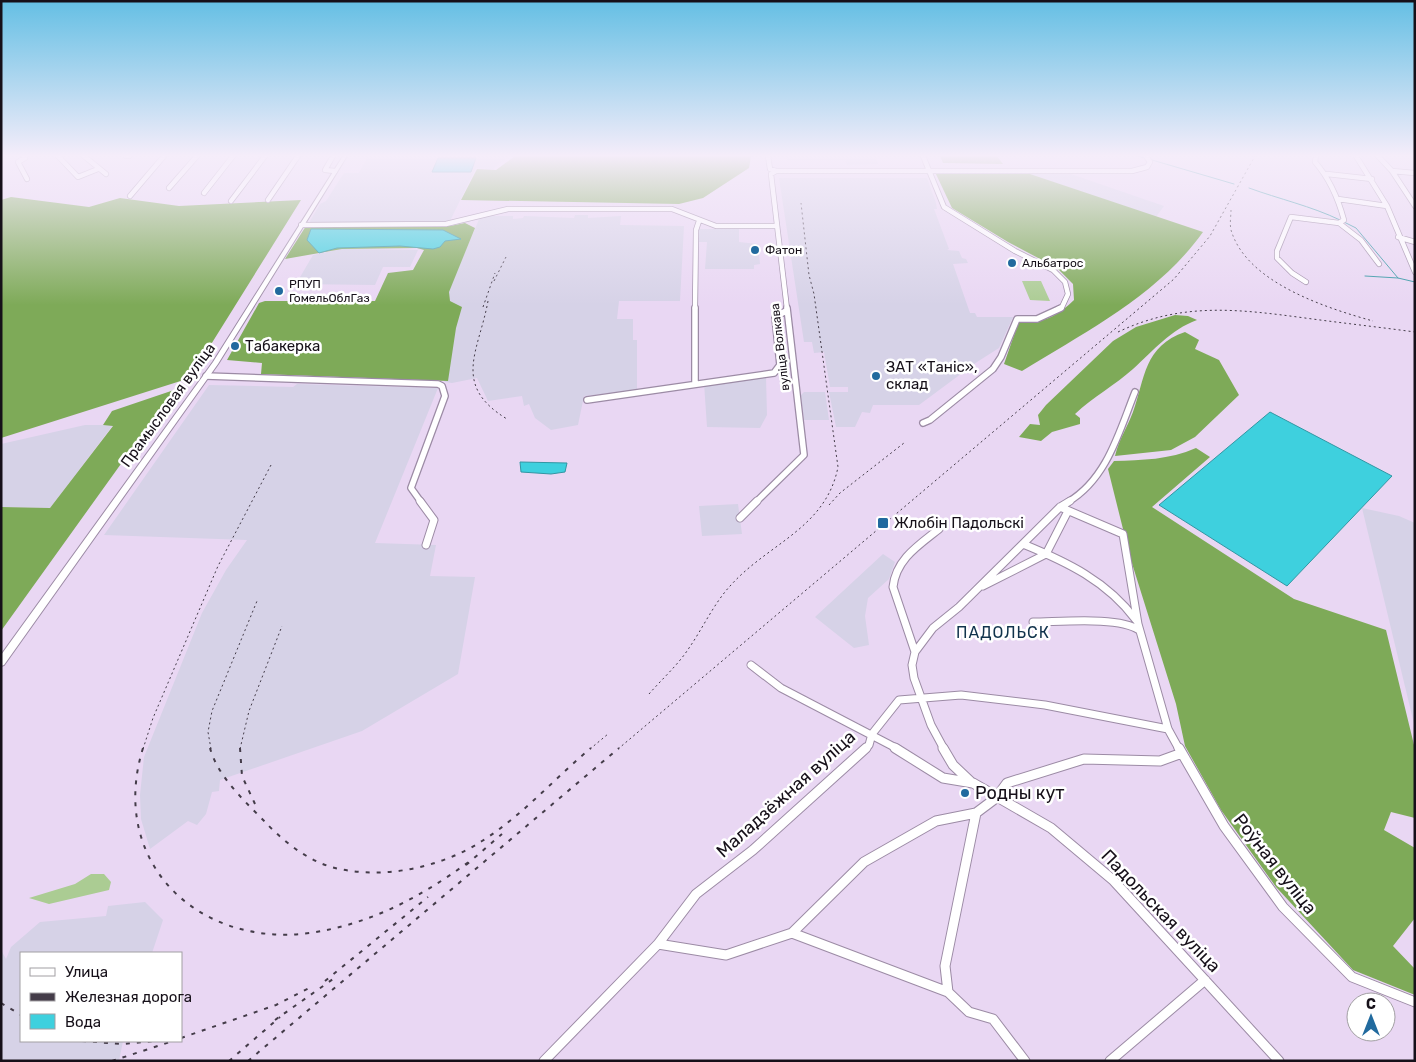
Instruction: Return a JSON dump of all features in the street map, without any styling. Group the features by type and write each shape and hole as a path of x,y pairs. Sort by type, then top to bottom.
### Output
{"main road":[{"name":"Прамысловая вуліца","path":"1,662 227,347 313,206"}],"street":[{"name":"вуліца Волкава","path":"740,518 804,455 774,206"},
{"path":"923,423 930,420 992,369 1002,357 1017,319 1037,319 1054,312 1065,303 1068,294 1065,282 1053,270 1015,251 943,206"},
{"path":"1339,206 1342,221 1361,240 1379,264"},
{"path":"1387,206 1398,237 1415,272"},
{"path":"301,225 446,224 487,213 508,210 672,209 684,212 699,221 718,226 776,226"},
{"path":"1306,282 1292,273 1277,258 1291,217 1342,221"},
{"path":"695,383 694,269 696,230 699,221"},
{"path":"1398,237 1415,242"},
{"path":"587,400 774,373 780,365 775,317 786,310"},
{"path":"206,376 438,384 442,386 445,396 411,488 434,520 426,545"},
{"path":"914,652 933,628 976,590 1060,507 1082,494 1104,466 1135,392"},
{"path":"658,944 726,954 792,933 864,862 936,821 976,813 996,798 1007,783 1084,759 1160,761 1182,753 1168,729 1138,627 1123,534 1060,507"},
{"path":"976,590 1046,554 1068,511"},
{"path":"939,529 902,561 893,584 914,652 912,665 914,678 931,725 953,765 973,783"},
{"path":"1023,544 1081,569 1107,587 1126,604 1138,627"},
{"path":"1033,622 1118,622 1138,627"},
{"name":"Падольская вуліца","path":"751,665 782,688 872,734 944,778 973,783 1051,828 1090,858 1114,880 1279,1061"},
{"name":"Маладзёжная вуліца","path":"544,1061 658,944 696,894 753,850 869,745 872,734 900,700 961,695 1045,705 1168,729"},
{"name":"Роўная вуліца","path":"1182,753 1224,826 1283,907 1352,977 1415,1002"},
{"path":"948,992 945,966 976,813"},
{"path":"792,933 948,992 969,1012 992,1018 1025,1061"},
{"path":"1110,1061 1205,980"}],"shaded area":[{"path":"319,206 458,206 449,223 311,223 310,221"},
{"path":"783,206 936,206 937,209 934,209 949,249 947,250 959,251 962,258 966,259 968,263 953,264 970,313 975,313 977,317 1013,317 999,348 919,405 873,405 870,413 862,412 855,427 836,427 829,392 848,392 848,387 830,387 824,352 814,353 812,342 804,342"},
{"path":"1122,206 1164,206 1156,217"},
{"path":"489,214 513,216 513,219 523,218 524,216 574,218 575,215 588,215 588,218 621,216 620,225 684,226 680,301 619,301 617,319 633,319 633,340 637,340 637,390 584,396 578,425 551,430 535,418 529,404 524,406 522,396 488,401 477,378 452,383 445,382 443,379 448,292 480,217"},
{"path":"699,229 739,229 739,242 758,244 760,264 754,265 754,269 705,269 707,242 699,242"},
{"path":"342,249 418,250 410,267 383,267 375,285 296,284 313,255"},
{"path":"766,377 767,415 760,428 707,427 704,383"},
{"path":"297,384 438,388 375,543 436,545 430,576 475,577 458,674 362,731 220,780 219,791 212,792 206,814 197,825 188,821 150,849 141,819 140,795 144,757 202,613 226,570 247,540 104,535 209,385 293,387"},
{"path":"804,392 825,392 829,420 804,420 801,395"},
{"path":"85,425 113,425 50,508 1,507 1,444"},
{"path":"738,504 742,534 702,536 699,506"},
{"path":"1362,508 1399,516 1415,523 1415,728"},
{"path":"883,554 895,562 889,579 868,598 865,616 869,645 854,648 815,617"},
{"path":"145,902 163,920 152,952 20,952 20,1042 123,1042 119,1061 1,1061 1,950 6,959 11,947 40,922 106,916 108,906"}],"green space":[{"path":"1,206 298,206 190,378 1,438"},
{"path":"951,206 1124,206 1203,232 1165,275 1143,293 1096,326 1022,371 1004,364 1019,321 1043,320 1062,310 1074,300 1073,284 1057,268 1008,242"},
{"path":"465,223 475,228 449,292 450,301 462,307 456,328 448,381 261,374 262,363 227,360 259,303 265,301 375,301 388,273 413,270 424,250 417,248 342,249 285,259 306,226 450,226"},
{"path":"1022,281 1041,281 1050,301 1030,300"},
{"path":"1175,315 1188,316 1197,320 1170,335 1126,375 1075,414 1080,418 1080,424 1052,432 1041,441 1019,437 1030,424 1040,425 1038,415 1046,405 1113,341 1136,327"},
{"path":"1185,332 1199,340 1195,349 1219,360 1239,395 1195,437 1171,450 1115,456 1133,412 1148,364 1161,346 1171,338"},
{"path":"174,390 1,631 1,507 50,508 113,426 103,425 112,411"},
{"path":"1196,448 1210,457 1152,507 1294,599 1386,630 1415,749 1415,818 1391,812 1384,830 1415,848 1415,918 1393,946 1415,969 1415,995 1353,970 1276,887 1221,810 1185,746 1176,704 1130,557 1108,469 1114,461 1166,457"},
{"path":"91,874 104,874 111,882 109,890 49,904 29,898 75,884"}],"water":[{"path":"311,229 443,230 461,239 445,241 440,247 433,249 400,246 337,248 319,253 307,240"},
{"path":"1270,412 1392,476 1287,586 1159,505"},
{"path":"520,462 567,463 565,472 551,474 521,472"}],"waterway":[{"path":"1302,206 1340,220"},
{"path":"1344,222 1356,228 1398,278"},
{"path":"1365,276 1398,278"},
{"path":"1398,278 1415,282"}],"railway":[{"path":"649,694 685,654 719,600 731,585 746,570 809,520 822,505 832,488 838,467 814,294 809,275 801,206"},
{"path":"618,749 1174,279 1210,236 1227,206"},
{"path":"1231,210 1230,224 1232,233 1241,251 1255,266 1291,291 1312,301 1373,321"},
{"path":"494,281 506,257"},
{"path":"483,307 495,273"},
{"path":"488,301 475,351 474,380 479,393 490,406 507,419"},
{"path":"1118,332 1141,322 1164,316 1210,310 1256,312 1415,332"},
{"path":"829,505 840,493 904,443"},
{"path":"143,749 153,718 218,566 271,465"},
{"path":"211,749 208,732 212,711 257,601"},
{"path":"240,749 249,711 282,626"},
{"path":"590,749 608,734"},
{"path":"143,748 135,789 138,827 151,860 171,888 198,911 231,926 269,934 310,933 332,929 375,916 394,907 433,886 470,861"},
{"path":"210,748 220,770 243,800 289,844 311,859 328,866 367,872 407,870 447,859 465,851 511,820 591,748"},
{"path":"248,1061 619,748"},
{"path":"240,749 242,776 255,804"},
{"path":"466,865 502,834"},
{"path":"325,981 428,897"},
{"path":"275,1020 333,979"},
{"path":"182,1038 276,1005 309,988"},
{"path":"1,1003 20,1014"},
{"path":"229,1061 280,1017"},
{"path":"95,1042 122,1044 144,1042"},
{"path":"112,1061 170,1042"}],"place":[{"name":"Фатон","path":"755,250"},
{"name":"Альбатрос","path":"1012,263"},
{"name":"РПУП ГомельОблГаз","path":"279,291"},
{"name":"Табакерка","path":"235,346"},
{"name":"ЗАТ «Таніс», склад","path":"876,376"},
{"name":"Жлобін Падольскі","path":"883,523"},
{"name":"Родны кут","path":"965,793"}],"district":[{"name":"ПАДОЛЬСК","path":"1003,632"}]}
